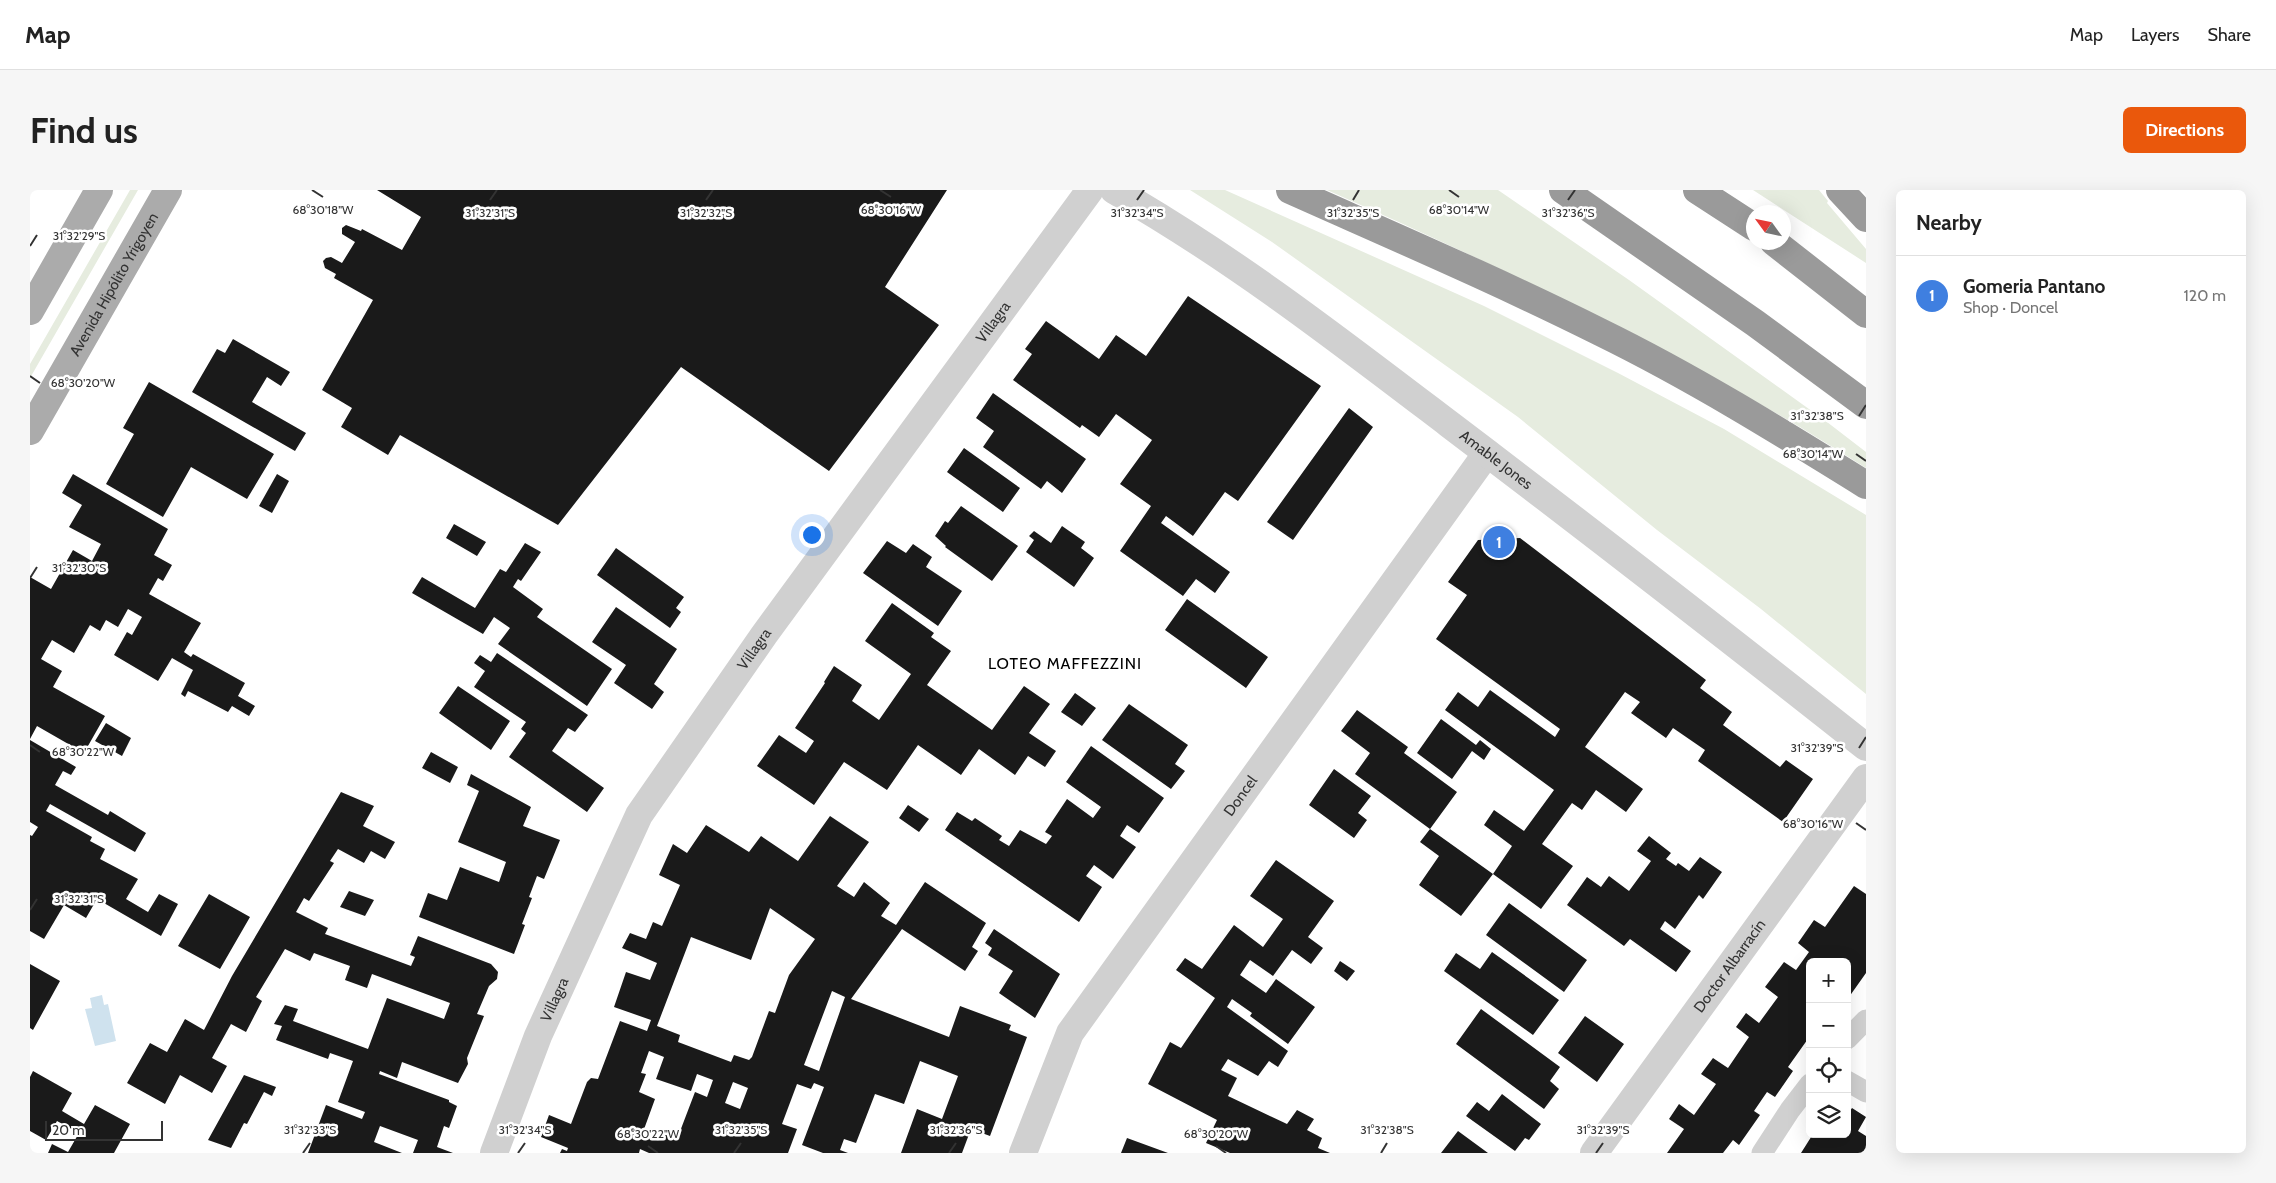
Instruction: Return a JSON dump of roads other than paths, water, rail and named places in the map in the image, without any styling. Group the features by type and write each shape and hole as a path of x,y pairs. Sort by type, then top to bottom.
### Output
{"highway":[{"path":"1290,190 1485,277 1601,332 1784,434 1866,485"},
{"path":"1563,190 1754,323 1866,405"},
{"path":"1697,190 1746,222"},
{"path":"1840,190 1866,218"},
{"path":"1784,250 1866,314"}],"main road":[{"path":"30,311 99,190"},
{"name":"Avenida Hipólito Yrigoyen","path":"30,430 168,190"}],"street":[{"name":"Villagra","path":"494,1153 538,1036 639,815 764,635 1090,190"},
{"name":"Amable Jones","path":"1114,190 1204,245 1297,309 1487,453 1866,747"},
{"name":"Doncel","path":"1023,1153 1070,1033 1487,453"},
{"name":"Doctor Albarracín","path":"1594,1153 1866,778"}],"lane":[{"path":"1851,1035 1866,1020"},
{"path":"1851,1083 1866,1092"},
{"path":"1762,1153 1806,1089"}],"water":[{"path":"102,995 104,1005 108,1004 116,1041 95,1046 85,1009 92,1008 90,998"}],"place":[{"name":"Gomeria Pantano","path":"1499,542"}],"district":[{"name":"LOTEO MAFFEZZINI","path":"1065,663"}]}
